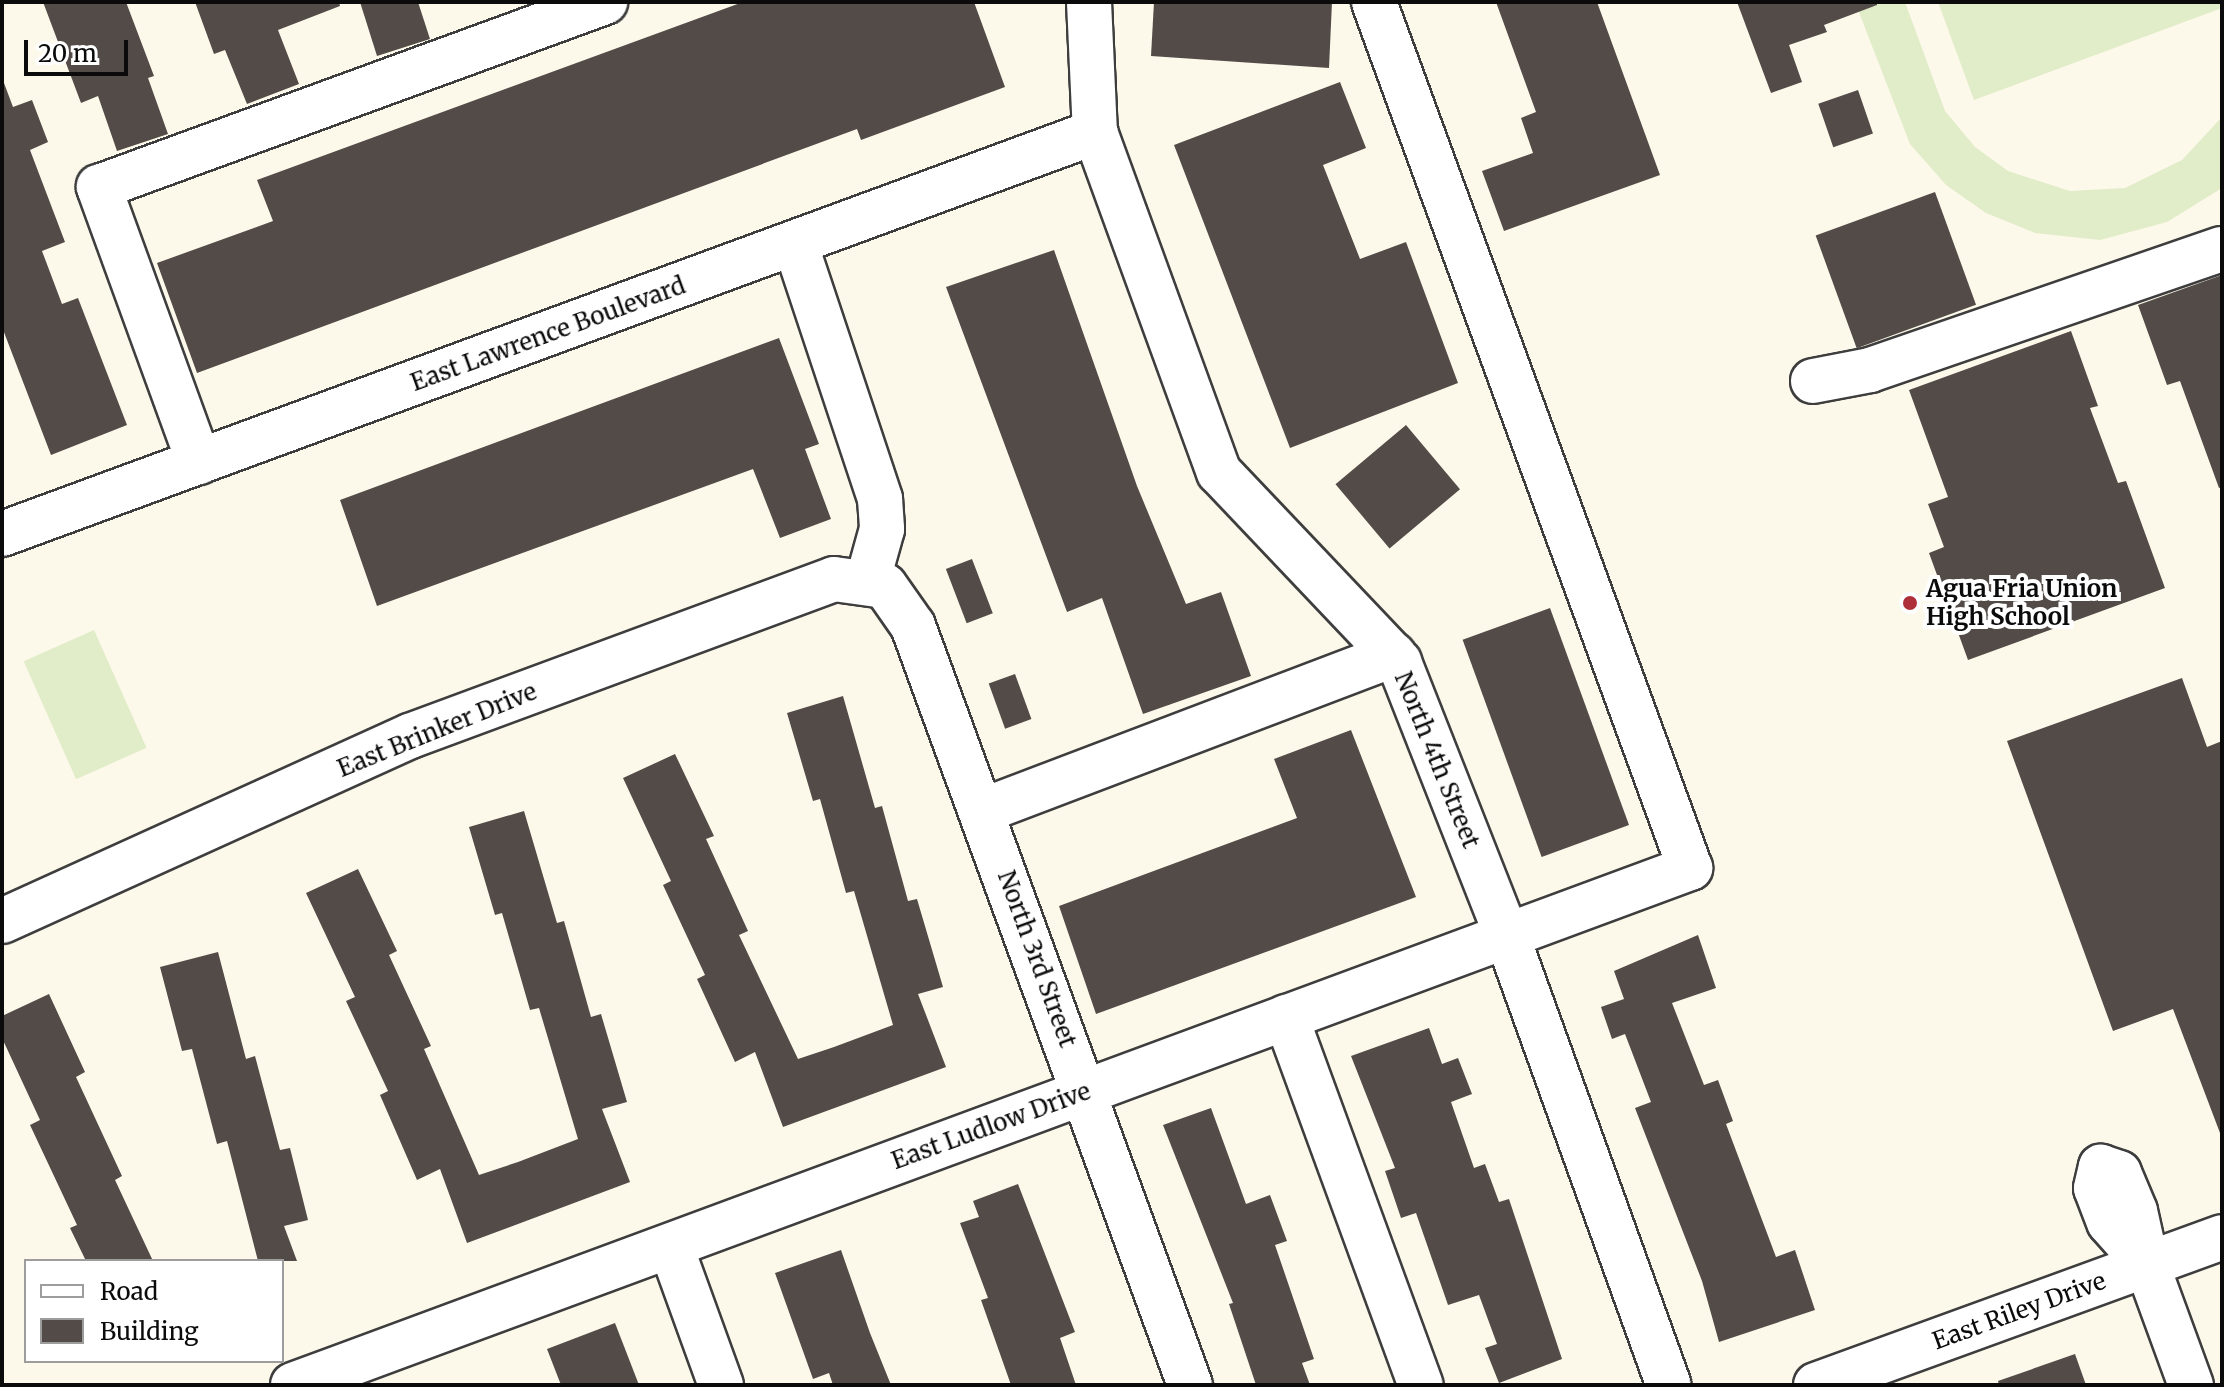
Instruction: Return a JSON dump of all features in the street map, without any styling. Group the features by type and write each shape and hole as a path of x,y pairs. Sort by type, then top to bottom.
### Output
{"street":[{"path":"199,462 99,187 605,2"},
{"name":"North 4th Street","path":"1089,2 1095,132 1219,472 1393,655 1507,936 1669,1385"},
{"name":"East Ludlow Drive","path":"293,1385 1690,868 1374,2"},
{"name":"East Lawrence Boulevard","path":"2,534 1095,132"},
{"path":"795,243 880,499 882,529 876,585"},
{"path":"1813,381 1870,370 2222,249"},
{"name":"East Brinker Drive","path":"2,921 410,736 834,579 876,585"},
{"name":"North 3rd Street","path":"876,585 913,626 1086,1091 1190,1385"},
{"path":"982,811 1393,655"},
{"path":"1286,1017 1421,1385"},
{"name":"East Riley Drive","path":"1816,1385 1904,1370 2147,1265 2222,1237"},
{"path":"671,1247 721,1385"},
{"path":"2147,1265 2191,1385"}],"green space":[{"path":"1855,2 1905,2 1945,111 1975,147 2008,171 2070,191 2125,188 2182,160 2222,117 2222,188 2167,222 2100,240 2035,233 1986,213 1946,185 1910,144"},
{"path":"1938,2 2220,2 2222,8 1974,100"},
{"path":"94,630 146,748 76,779 24,661"}],"building":[{"path":"43,2 126,2 154,76 148,78 168,134 117,151 98,96 81,103"},
{"path":"195,2 339,2 340,6 278,30 299,84 247,104 225,50 214,54"},
{"path":"360,2 418,2 430,39 377,56"},
{"path":"743,2 974,2 1005,87 861,140 857,129 197,373 157,263 273,221 257,180"},
{"path":"1154,2 1332,2 1329,68 1151,56"},
{"path":"1496,2 1597,2 1660,175 1504,231 1482,171 1533,153 1521,118 1536,112"},
{"path":"1737,2 1877,2 1877,5 1824,25 1827,32 1789,45 1802,82 1771,93"},
{"path":"1340,82 1366,148 1323,165 1360,259 1406,242 1458,383 1290,448 1174,145"},
{"path":"4,83 13,107 32,100 48,142 30,150 65,242 42,251 62,304 78,298 127,425 51,455 2,327"},
{"path":"1858,90 1873,133 1833,147 1818,104"},
{"path":"1935,192 1976,305 1857,348 1816,235"},
{"path":"1054,250 1137,486 1186,604 1221,592 1251,676 1143,714 1102,598 1067,612 946,287"},
{"path":"2222,275 2222,487 2219,488 2180,381 2167,385 2138,305"},
{"path":"2071,331 2098,406 2090,408 2118,483 2126,481 2165,588 1968,660 1929,553 1944,547 1928,504 1948,497 1909,390"},
{"path":"779,338 819,444 805,449 831,519 780,538 753,469 377,606 340,500"},
{"path":"1406,425 1460,489 1390,548 1336,484"},
{"path":"972,559 993,613 967,623 946,569"},
{"path":"1550,608 1629,825 1542,857 1463,640"},
{"path":"1015,674 1031,719 1005,729 989,684"},
{"path":"2182,678 2207,747 2222,741 2220,1133 2173,1009 2113,1031 2007,741"},
{"path":"843,696 875,808 882,806 908,901 917,899 943,987 918,994 946,1067 783,1127 755,1052 735,1062 697,979 705,975 663,885 671,881 623,778 675,754 714,836 706,839 748,931 739,935 798,1059 834,1047 893,1025 854,891 846,893 820,799 813,801 787,713"},
{"path":"1351,730 1416,897 1096,1014 1059,906 1297,818 1274,759"},
{"path":"524,811 557,923 564,921 591,1017 601,1014 627,1102 602,1109 630,1182 467,1243 440,1169 417,1180 380,1095 388,1091 346,1001 355,997 306,893 358,869 397,951 389,955 431,1046 424,1049 479,1175 518,1162 578,1139 539,1008 530,1010 502,913 495,915 469,827"},
{"path":"1698,935 1716,988 1672,1003 1704,1085 1718,1080 1733,1121 1726,1124 1776,1257 1795,1250 1815,1310 1719,1342 1702,1281 1635,1108 1651,1102 1625,1034 1612,1039 1601,1007 1624,999 1614,971"},
{"path":"218,952 246,1059 255,1056 280,1150 290,1148 308,1220 284,1226 297,1261 257,1259 227,1141 217,1144 192,1049 182,1051 160,967"},
{"path":"49,994 85,1072 76,1077 122,1176 115,1180 152,1259 85,1259 70,1228 77,1225 30,1125 40,1120 2,1038 2,1016"},
{"path":"1429,1028 1442,1064 1458,1058 1472,1094 1451,1102 1474,1168 1485,1164 1499,1202 1509,1199 1562,1359 1499,1383 1485,1348 1497,1344 1479,1295 1448,1305 1416,1213 1401,1218 1385,1171 1395,1168 1351,1056"},
{"path":"1211,1108 1246,1204 1270,1195 1287,1241 1275,1245 1314,1359 1302,1363 1310,1385 1256,1385 1229,1304 1233,1303 1163,1125"},
{"path":"1018,1184 1075,1332 1060,1338 1076,1385 1011,1385 981,1300 988,1298 960,1223 979,1217 973,1201"},
{"path":"841,1250 891,1385 833,1385 829,1373 813,1379 775,1273"},
{"path":"615,1323 639,1385 561,1385 547,1349"},
{"path":"2075,1354 2086,1385 1999,1385 1998,1381"}],"place":[{"name":"Agua Fria Union High School","path":"1910,603"}]}
